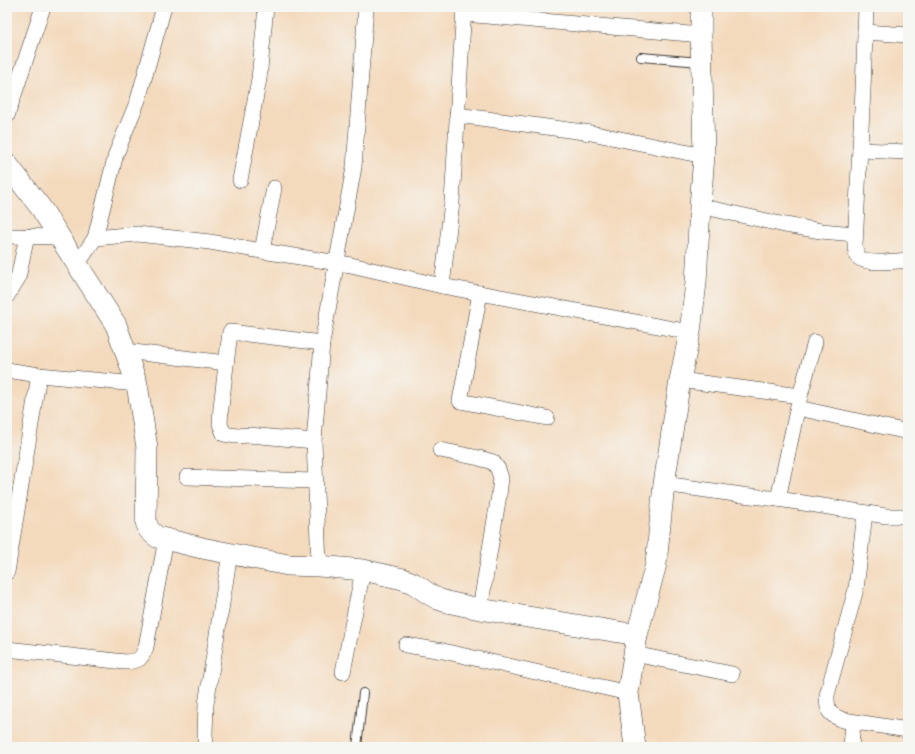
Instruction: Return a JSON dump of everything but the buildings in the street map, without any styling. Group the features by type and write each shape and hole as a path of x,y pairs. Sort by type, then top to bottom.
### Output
{"street":[{"path":"7,116 43,7"},
{"path":"77,265 95,238 116,154 138,100 164,7"},
{"path":"240,180 259,79 266,7"},
{"path":"319,566 314,441 322,343 354,167 366,7"},
{"path":"635,747 628,693 636,645 656,564 664,484 680,380 690,332 696,282 704,156 701,7"},
{"path":"866,7 855,234 856,252 859,258 864,260 877,262 908,260"},
{"path":"442,286 452,202 464,10 701,35"},
{"path":"865,32 908,35"},
{"path":"457,115 591,133 704,156"},
{"path":"860,150 908,152"},
{"path":"7,164 41,208 116,325 137,384 147,448 146,522 149,530 156,537 202,548 288,564 363,570 403,579 413,583 438,599 636,645 732,674"},
{"path":"262,251 274,188"},
{"path":"700,206 822,232 855,234"},
{"path":"95,238 137,234 210,242 337,262 442,286 690,332"},
{"path":"7,236 59,237"},
{"path":"7,296 18,278 27,236"},
{"path":"480,293 460,401 546,418"},
{"path":"314,441 224,434 220,424 221,407 230,332 322,343"},
{"path":"778,499 799,402 814,342"},
{"path":"125,351 226,363"},
{"path":"7,370 39,375 137,384"},
{"path":"7,572 39,375"},
{"path":"680,380 799,402 908,432"},
{"path":"440,450 493,462 498,469 501,478 480,609"},
{"path":"187,477 315,480"},
{"path":"664,484 778,499 886,516 908,516"},
{"path":"865,512 856,589 827,695 827,707 830,714 843,720 908,730"},
{"path":"7,649 125,662 134,662 142,657 146,647 166,539"},
{"path":"206,747 206,704 230,553"},
{"path":"342,672 363,570"},
{"path":"406,645 443,651 628,693"},
{"path":"851,747 853,722"}],"lane":[{"path":"641,57 701,62"},
{"path":"357,747 363,693"}]}
